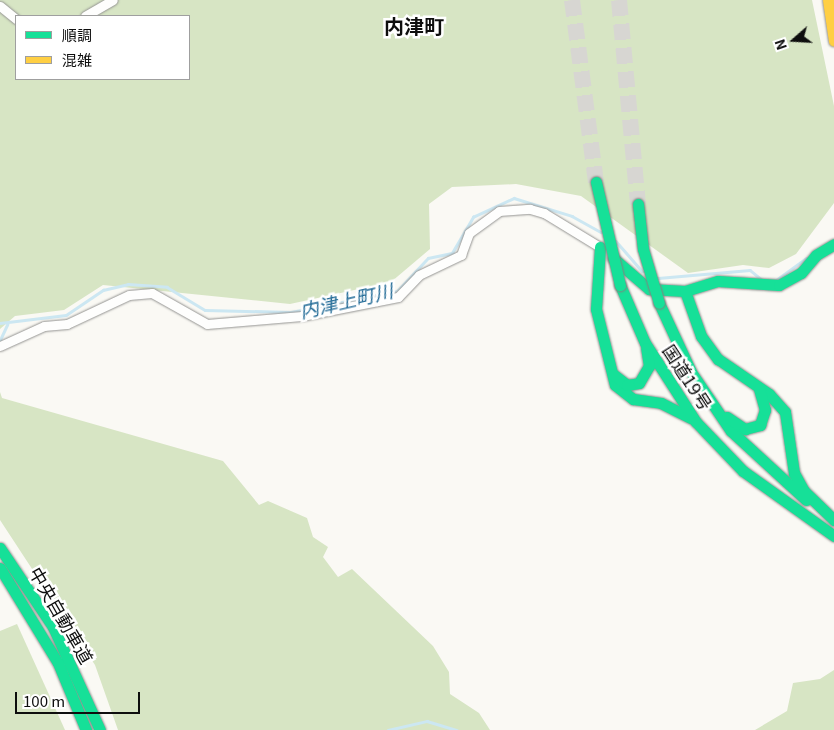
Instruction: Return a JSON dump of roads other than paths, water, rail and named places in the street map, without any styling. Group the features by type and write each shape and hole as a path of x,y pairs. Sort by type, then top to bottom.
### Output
{"main road":[{"path":"828,0 834,41"},
{"name":"国道19号","path":"596,182 620,286 645,343 696,422 756,482 834,536"},
{"name":"国道19号","path":"638,204 643,249 658,303 672,338 710,402 756,458 834,520"},
{"path":"600,248 649,289 684,292 718,281 778,285 801,273 816,255 834,244"},
{"path":"600,248 596,309 610,371 624,394 660,403 696,422"},
{"path":"684,292 710,349 728,370 759,389 785,412 794,473 804,491 834,520"},
{"path":"610,371 628,385 639,383 649,366 645,343"},
{"path":"710,402 738,427 753,428 764,418 759,389"},
{"name":"中央自動車道","path":"0,548 53,627 100,730"},
{"name":"中央自動車道","path":"0,568 58,663 86,730"}],"street":[{"path":"87,15 113,0"},
{"path":"0,6 15,18"},
{"path":"0,346 44,326 67,324 129,295 152,293 207,324 302,316 398,297 419,275 461,255 468,233 498,212 530,209 544,213 600,248"}],"waterway":[{"name":"内津上町川","path":"0,323 66,315 103,290 128,284 167,287 205,310 291,312 397,291 428,258 452,253 473,217 514,198 572,216 601,232"},
{"name":"内津上町川","path":"616,241 642,271"},
{"name":"内津上町川","path":"776,280 806,258"},
{"name":"内津上町川","path":"658,278 750,270 761,279"},
{"path":"0,340 7,325"},
{"path":"388,730 427,721 457,730"}],"tunnel":[{"path":"572,0 596,182"},
{"path":"619,0 638,204"}],"district":[{"name":"内津町","path":"414,25"}]}
